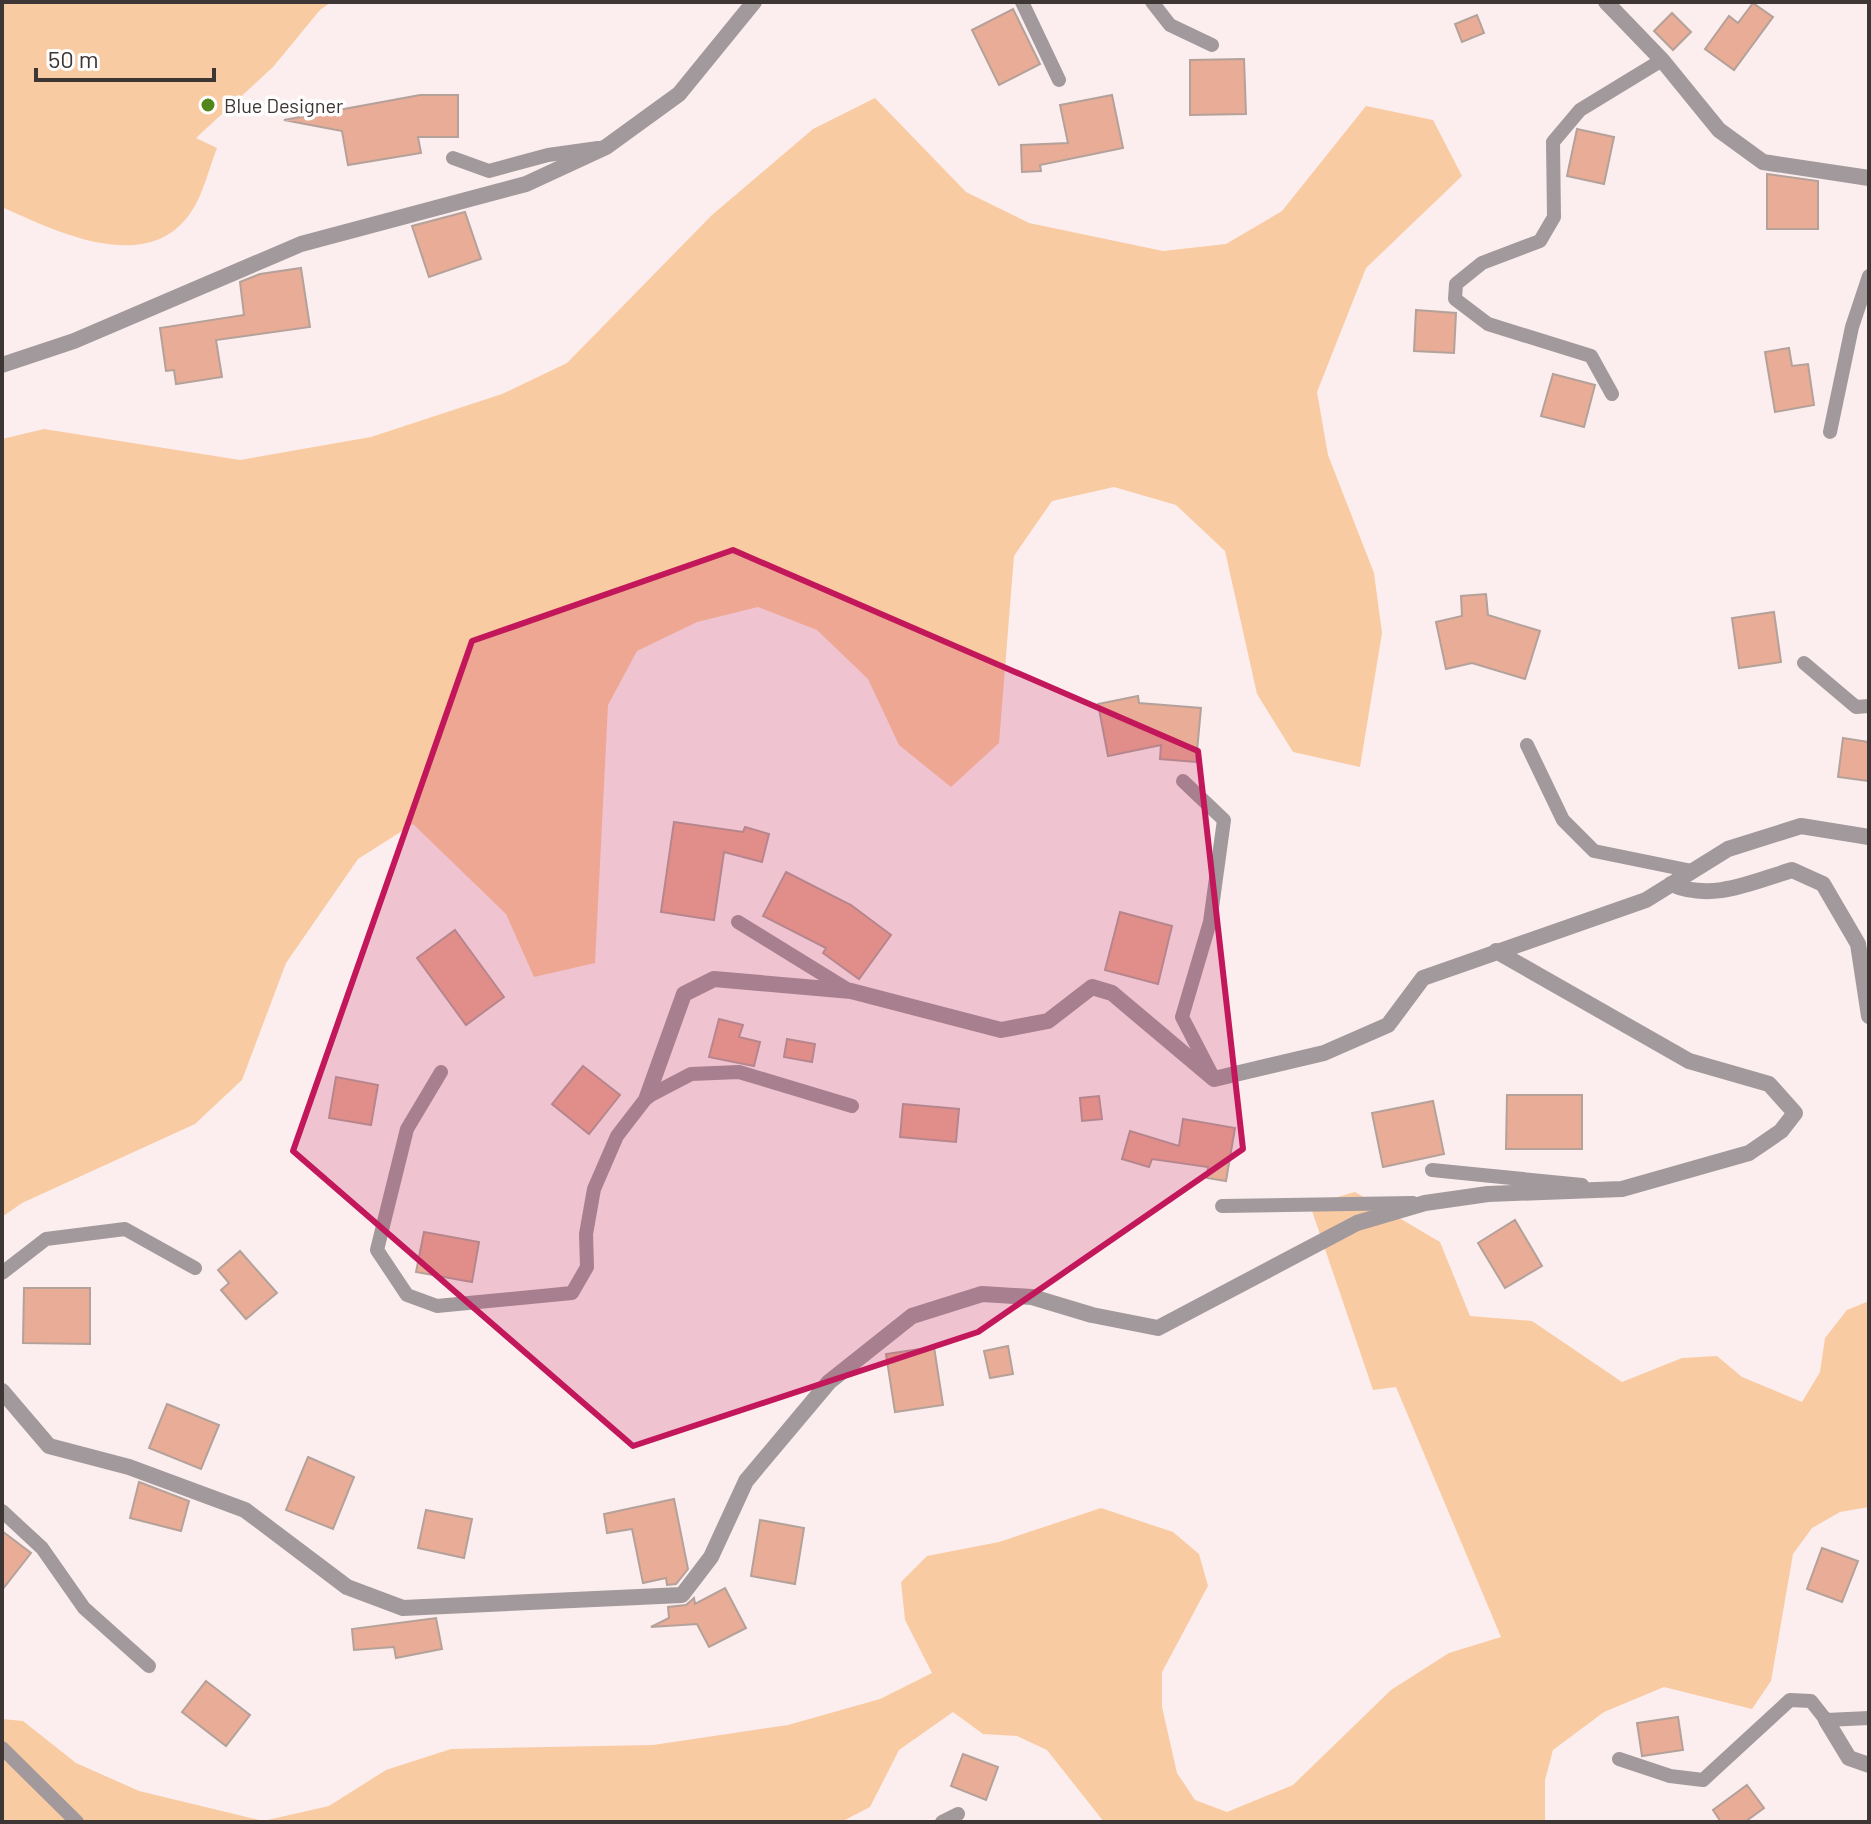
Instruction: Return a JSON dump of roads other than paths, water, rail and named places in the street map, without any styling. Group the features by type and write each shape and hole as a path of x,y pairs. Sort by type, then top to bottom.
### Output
{"street":[{"path":"2,365 74,341 301,244 526,184 606,147 679,94 754,2"},
{"path":"1606,2 1662,60 1719,130 1763,162 1869,178"},
{"path":"647,1097 684,994 714,979 851,991 1001,1030 1048,1021 1092,987 1112,993 1214,1079 1324,1053 1388,1025 1423,978 1646,900 1728,849 1801,826 1869,837"},
{"path":"1671,884 1690,892 1724,891 1792,870 1823,884 1858,944 1869,1016"},
{"path":"2,1391 49,1446 129,1467 245,1510 347,1587 403,1608 682,1595 711,1557 746,1481 829,1382 912,1316 982,1294 1032,1297 1092,1315 1158,1328 1357,1223 1425,1203 1488,1194 1622,1189 1749,1153 1781,1131 1795,1113 1769,1084 1689,1061 1496,951"},
{"path":"1826,1720 1849,1758 1869,1765"}],"lane":[{"path":"1022,2 1059,80"},
{"path":"1152,2 1170,25 1212,45"},
{"path":"1612,394 1591,356 1488,324 1455,299 1456,284 1482,263 1540,241 1554,217 1553,142 1580,110 1662,60"},
{"path":"453,158 489,171 548,155 606,147"},
{"path":"1830,432 1852,327 1869,276"},
{"path":"1804,663 1856,707 1869,706"},
{"path":"1527,745 1563,820 1594,851 1692,871"},
{"path":"1183,781 1224,820 1210,922 1182,1017 1214,1079"},
{"path":"738,922 851,991"},
{"path":"441,1072 407,1129 377,1250 407,1295 437,1306 572,1293 587,1267 586,1234 594,1189 617,1136 647,1097 691,1074 739,1072 852,1106"},
{"path":"1432,1170 1622,1189"},
{"path":"1222,1206 1425,1203"},
{"path":"2,1273 46,1239 125,1229 195,1268"},
{"path":"2,1511 42,1548 84,1608 149,1666"},
{"path":"1619,1759 1653,1767 1670,1776 1703,1780 1790,1700 1811,1701 1826,1720 1869,1718"},
{"path":"2,1748 77,1822"},
{"path":"942,1822 958,1814"}],"place":[{"name":"Blue Designer","path":"208,105"}]}
